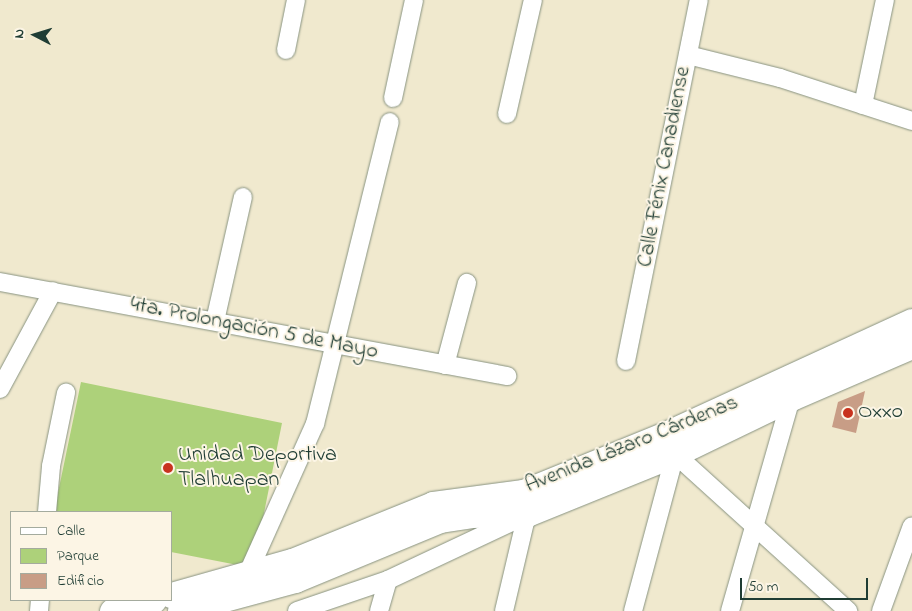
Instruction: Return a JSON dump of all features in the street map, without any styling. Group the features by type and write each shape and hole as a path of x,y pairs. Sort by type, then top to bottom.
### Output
{"main road":[{"name":"Avenida Lázaro Cárdenas","path":"671,443 912,320"},
{"name":"Avenida Lázaro Cárdenas","path":"180,611 295,580 440,520 525,503 671,443 791,398 912,346"},
{"name":"Avenida Lázaro Cárdenas","path":"172,595 292,561 434,504 525,503"},
{"path":"112,611 150,601"}],"street":[{"path":"286,50 296,0"},
{"path":"393,98 414,0"},
{"path":"507,114 533,0"},
{"path":"688,56 699,0"},
{"path":"863,105 885,0"},
{"name":"Calle Fénix Canadiense","path":"626,361 688,56 780,78 912,121"},
{"path":"247,575 315,424 390,122"},
{"path":"215,321 243,197"},
{"name":"4ta. Prolongación 5 de Mayo","path":"0,282 215,321 335,346 507,376"},
{"path":"445,365 467,283"},
{"path":"0,389 53,291"},
{"path":"47,511 51,466 66,393"},
{"path":"730,611 791,398"},
{"path":"671,443 754,526 848,611"},
{"path":"633,611 671,443"},
{"path":"297,611 388,580 525,503"},
{"path":"504,611 525,503"},
{"path":"881,611 912,526"},
{"path":"379,611 388,580"}],"green space":[{"name":"Unidad Deportiva Tlalhuapan","path":"81,382 282,423 253,568 172,552 172,511 54,511"}],"building":[{"path":"865,391 856,433 832,427 838,402"}],"place":[{"name":"Oxxo","path":"848,413"},
{"name":"Unidad Deportiva Tlalhuapan","path":"168,468"}]}
